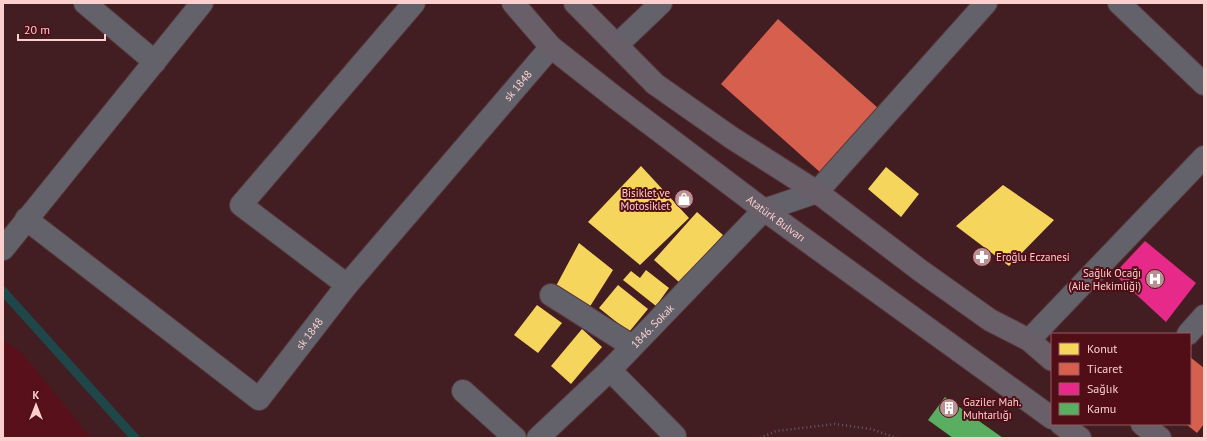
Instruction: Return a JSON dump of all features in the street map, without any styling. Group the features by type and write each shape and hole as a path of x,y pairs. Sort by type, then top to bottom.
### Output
{"main road":[{"name":"Atatürk Bulvarı","path":"513,3 551,47 764,210 1051,417"},
{"path":"575,3 655,84 732,138 817,192 921,271 990,320 1029,340 1051,359"},
{"path":"1062,425 1080,438"},
{"path":"1143,425 1160,438"}],"street":[{"path":"85,3 155,62"},
{"path":"3,249 202,3"},
{"path":"347,285 242,205 414,3"},
{"path":"617,45 661,3"},
{"path":"764,210 817,192 986,3"},
{"path":"1119,3 1204,84"},
{"name":"sk 1848","path":"26,219 259,399 347,285 551,47"},
{"path":"1029,340 1204,157"},
{"name":"1846. Sokak","path":"538,438 610,370 764,210"},
{"path":"551,295 632,346"},
{"path":"1189,333 1204,316"},
{"path":"610,370 675,436"},
{"path":"463,391 515,438"}],"path":[{"path":"760,438 776,431 835,424 871,429 897,438"}],"shaded area":[{"path":"3,340 22,353 91,438 3,438"}],"building: Konut":[{"path":"641,166 689,218 640,265 588,222"},
{"path":"886,167 919,194 901,217 868,189"},
{"path":"1003,185 1054,220 1009,266 956,226"},
{"path":"697,212 723,235 680,283 654,260"},
{"path":"579,243 613,270 589,308 556,286"},
{"path":"646,270 669,288 656,306 623,280 631,271 640,278"},
{"path":"618,285 648,309 629,332 599,308"},
{"path":"537,305 562,323 538,353 514,335"},
{"path":"582,329 602,347 571,384 551,366"}],"building: Ticaret":[{"path":"778,19 878,108 821,173 721,84"},
{"path":"1191,358 1204,368 1204,424 1197,433 1187,425 1191,425"}],"building: Sağlık":[{"name":"Sağlık Ocağı (Aile Hekimliği)","path":"1145,241 1196,283 1166,322 1114,274"}],"building: Kamu":[{"name":"Gaziler Mah. Muhtarlığı","path":"945,397 1003,438 953,438 928,420"}],"waterway":[{"path":"3,291 135,438"}],"place":[{"name":"Bisiklet ve Motosiklet","path":"684,199"},
{"name":"Eroğlu Eczanesi","path":"982,257"},
{"name":"Sağlık Ocağı (Aile Hekimliği)","path":"1155,279"},
{"name":"Gaziler Mah. Muhtarlığı","path":"949,408"}]}
